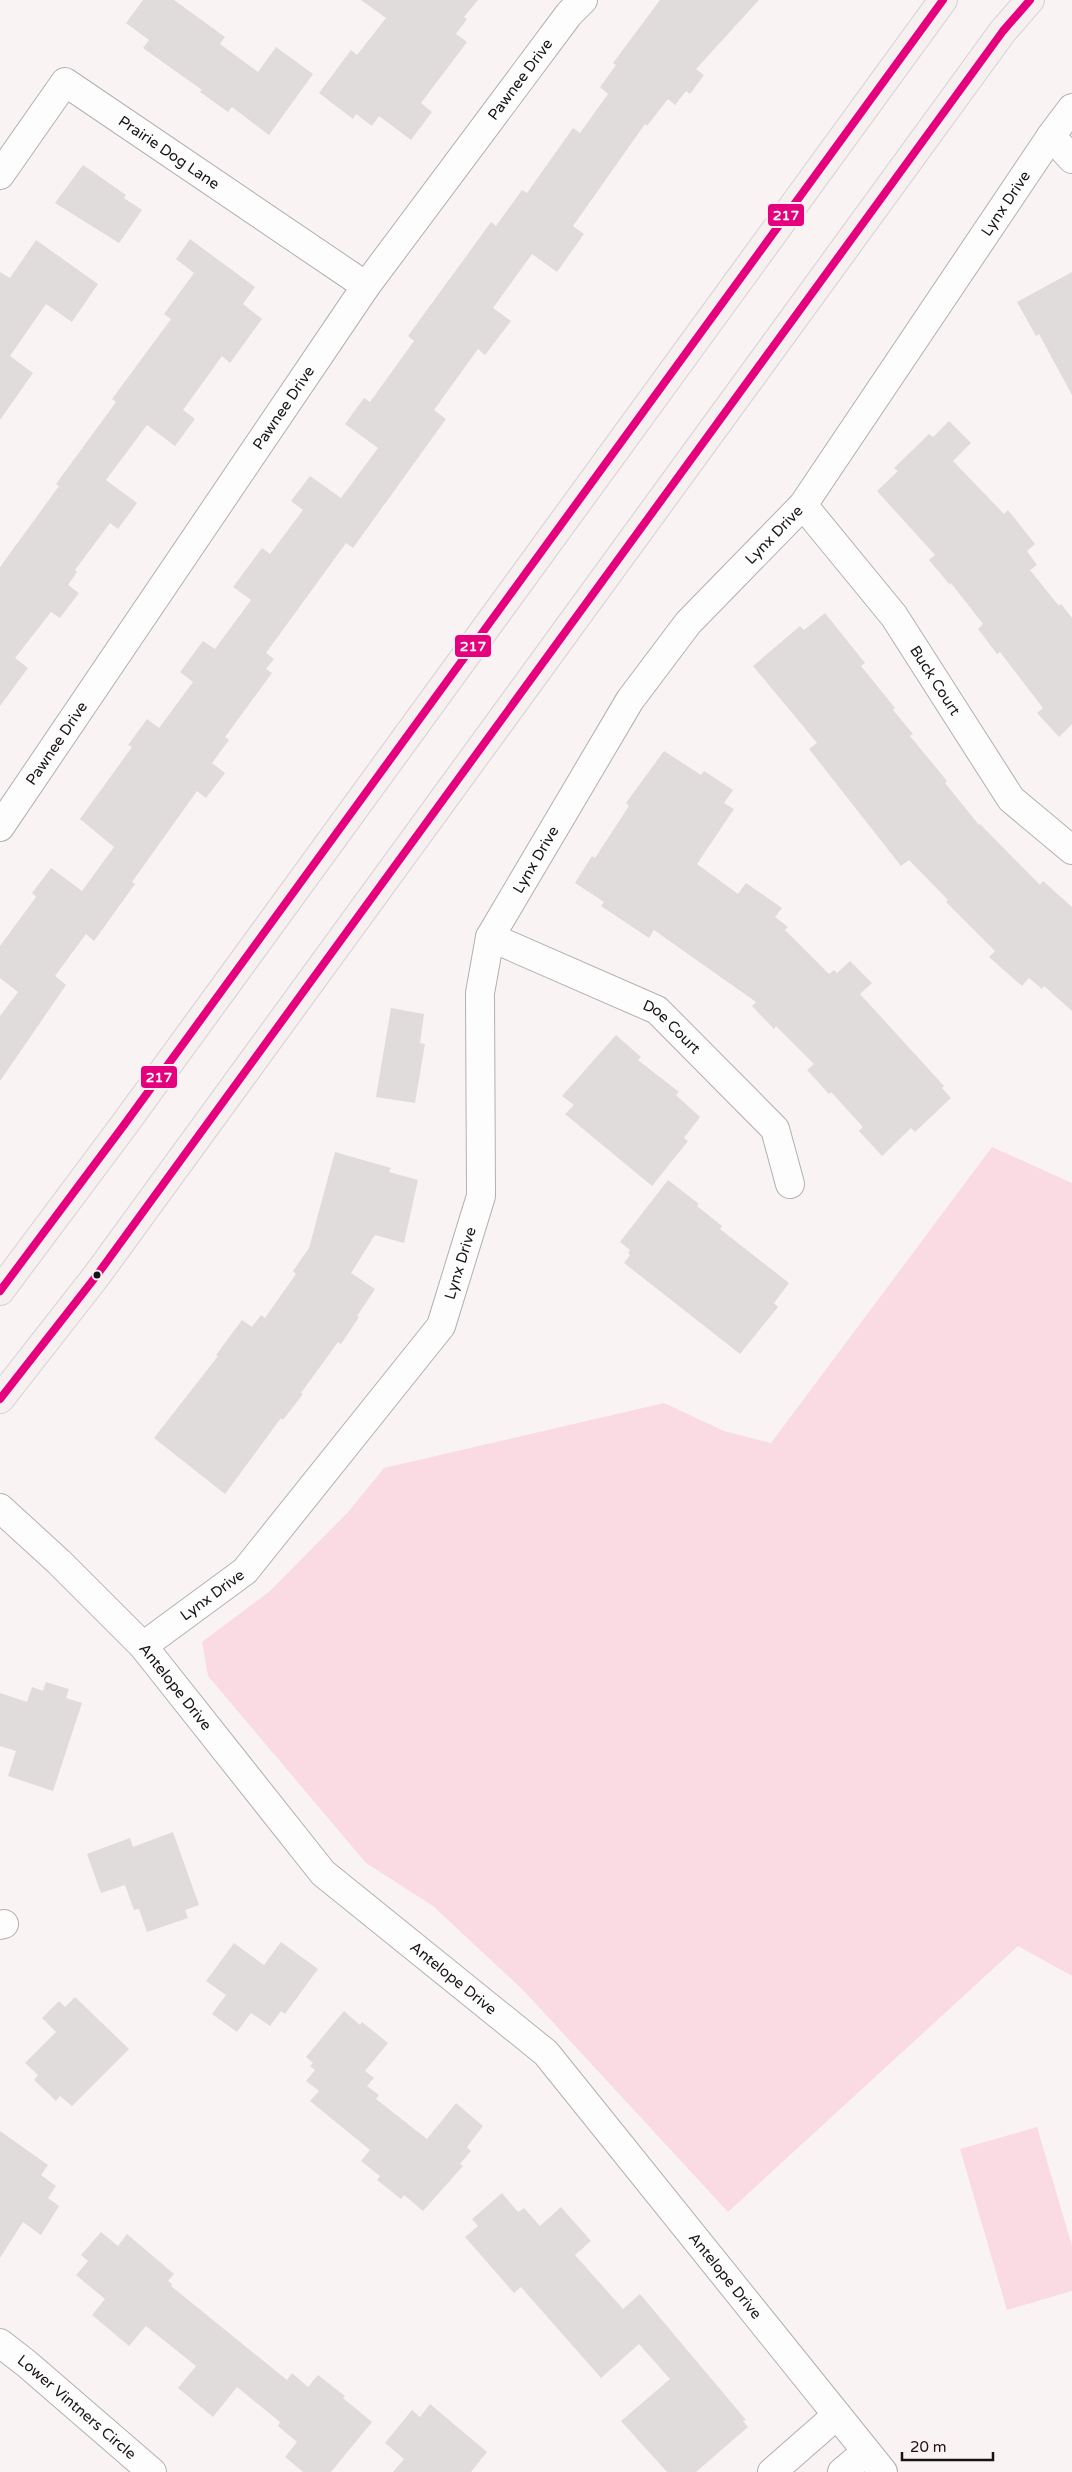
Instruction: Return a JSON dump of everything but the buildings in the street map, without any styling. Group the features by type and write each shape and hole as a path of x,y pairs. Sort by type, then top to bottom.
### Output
{"main road":[{"path":"0,1291 136,1109 943,0"},
{"path":"0,1399 103,1267 1003,31 1030,0"}],"street":[{"name":"Pawnee Drive","path":"0,827 366,286 569,14 583,0"},
{"name":"Prairie Dog Lane","path":"0,175 65,82 366,286"},
{"name":"Lynx Drive","path":"143,1646 245,1571 441,1326 481,1196 480,993 490,937 630,700 688,623 803,505 1051,136 1072,108"},
{"path":"1051,136 1072,159"},
{"name":"Buck Court","path":"803,505 894,616 1011,799 1072,850"},
{"name":"Doe Court","path":"490,937 657,1010 775,1129 790,1184"},
{"name":"Antelope Drive","path":"0,1508 60,1562 143,1646 323,1873 546,2053 875,2462"},
{"name":"Lower Vintners Circle","path":"0,2343 152,2472"},
{"path":"772,2472 837,2415"},
{"path":"842,2472 875,2462"}],"shaded area":[{"path":"992,1147 1072,1183 1072,1976 1018,1946 728,2212 524,1991 433,1906 366,1863 208,1676 202,1642 270,1591 349,1511 384,1468 664,1403 724,1431 771,1443"},
{"path":"1037,2127 1072,2246 1072,2291 1007,2310 960,2149"}],"transit line":[{"name":"217","path":"0,1291 124,1125 943,0"},
{"name":"217","path":"0,1399 97,1275 1003,31 1030,0"}]}
